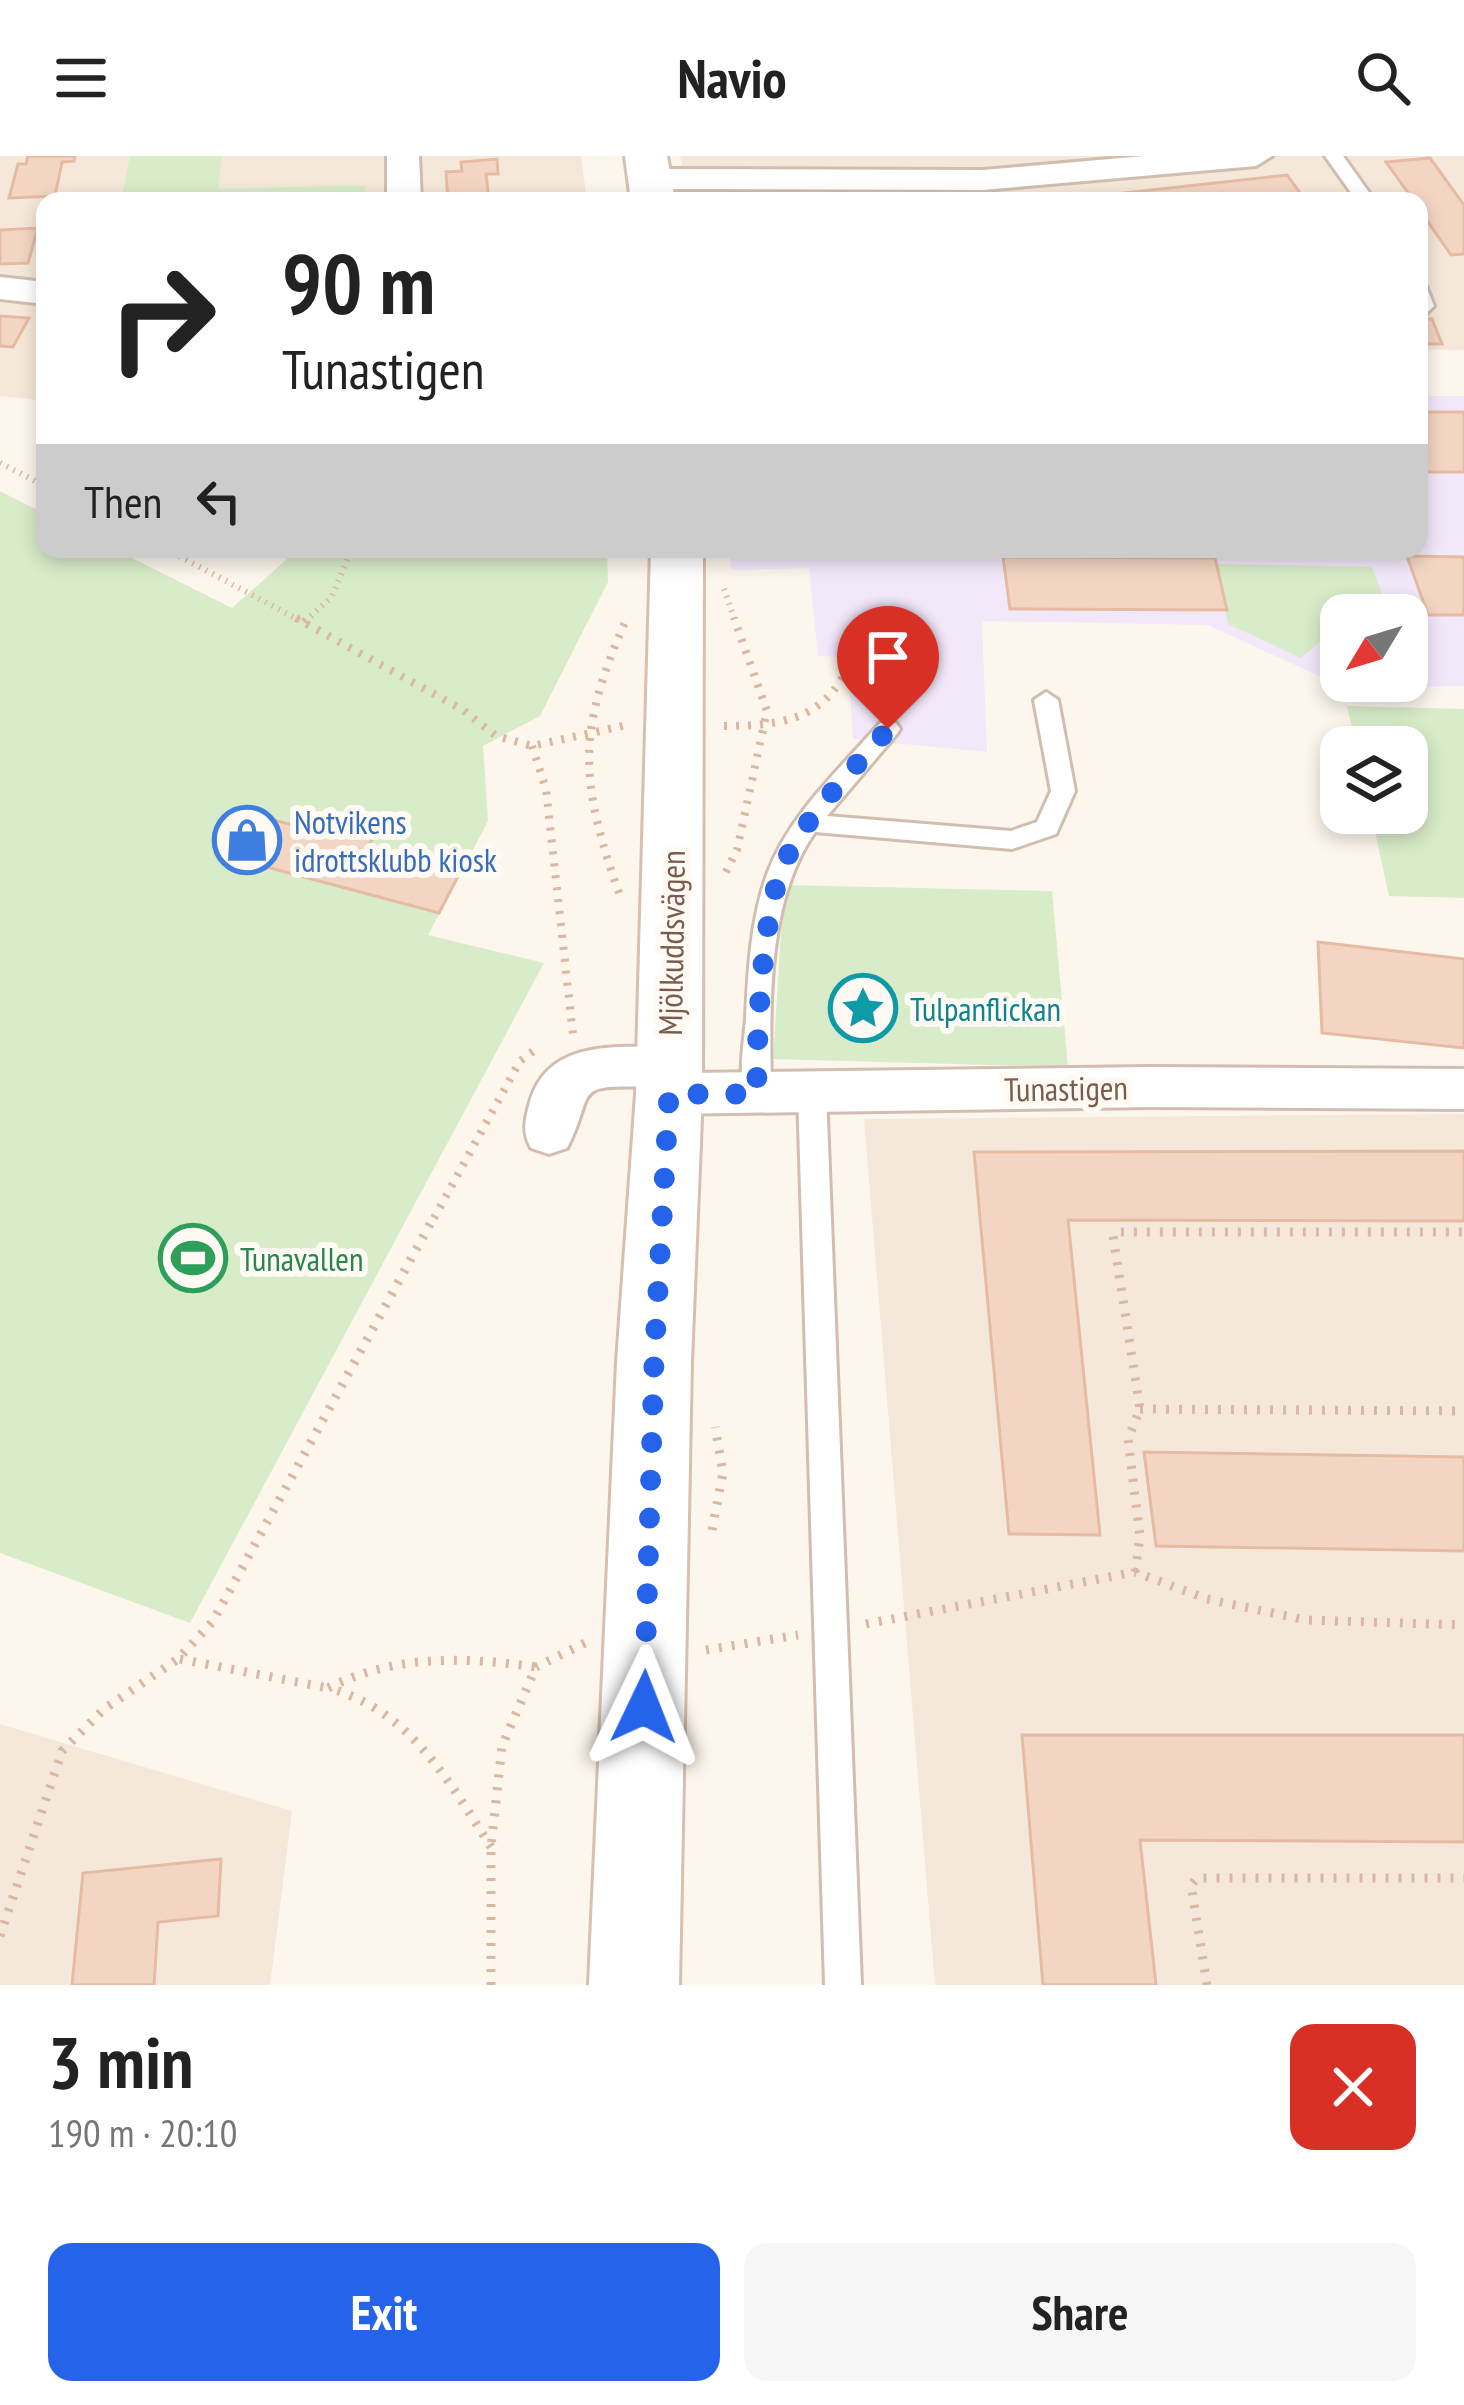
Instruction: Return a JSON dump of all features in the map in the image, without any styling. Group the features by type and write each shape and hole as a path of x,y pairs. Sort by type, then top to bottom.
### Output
{"street":[{"path":"403,156 404,192"},
{"path":"650,178 734,189 983,180 1256,156"},
{"path":"0,288 36,292"},
{"name":"Mjölkuddsvägen","path":"634,1985 654,1362 696,561"},
{"name":"Tunastigen","path":"549,1133 560,1092 578,1075 610,1068 757,1094 1464,1089"}],"lane":[{"path":"1334,156 1360,192"},
{"path":"811,823 1012,840 1047,828 1063,791 1046,700"},
{"path":"757,1094 760,1010 782,870 811,823 888,729"},
{"path":"812,1092 843,1985"}],"path":[{"path":"0,463 36,481"},
{"path":"183,558 463,710 496,736 532,746 586,730 643,726"},
{"path":"304,622 331,598 348,558"},
{"path":"696,561 733,604 764,692 764,727 737,850 722,880"},
{"path":"624,906 608,863 583,749 593,695 632,608"},
{"path":"712,726 764,727 817,711 848,669 859,638 871,633 883,642 888,668 888,729"},
{"path":"532,746 546,789 574,1044 560,1045"},
{"path":"0,1936 62,1751 104,1709 178,1658 213,1621 520,1061 546,1045"},
{"path":"1135,1572 1140,1537 1129,1439 1140,1408 1113,1236 1117,1232 1464,1232"},
{"path":"1140,1408 1464,1411"},
{"path":"692,1652 981,1605 1135,1572 1208,1599 1306,1620 1464,1625"},
{"path":"328,1688 434,1657 536,1667 602,1634"},
{"path":"178,1658 360,1693 427,1752 490,1847"},
{"path":"491,1985 490,1847 502,1746 536,1667"},
{"path":"1207,1985 1191,1885 1197,1878 1464,1878"}],"shaded area":[{"path":"0,156 581,156 586,192 36,192 36,400 0,396"},
{"path":"680,156 1464,156 1464,350 1428,350 1428,192 688,192"},
{"path":"1428,396 1464,396 1464,686 1428,687 1428,594 1320,594 1320,677 1208,625 982,621 987,752 853,739 847,657 818,656 809,568 731,570 730,558 1428,558"},
{"path":"1464,1114 1464,1985 935,1985 864,1119"},
{"path":"0,1724 292,1811 270,1985 0,1985"}],"green space":[{"path":"130,156 222,156 218,189 365,185 365,192 123,192"},
{"name":"Tunavallen","path":"0,491 36,509 36,558 132,558 232,608 286,558 607,558 608,582 540,716 483,746 488,821 428,935 544,963 190,1623 0,1553"},
{"path":"1216,564 1372,567 1382,594 1320,594 1320,642 1301,658 1228,624"},
{"path":"1347,706 1464,709 1464,898 1389,896 1376,834 1428,834 1428,726 1351,726"},
{"path":"784,885 1052,891 1068,1067 773,1059"}],"building":[{"path":"28,156 75,156 74,161 62,162 56,192 9,198 18,164 26,164"},
{"path":"1430,158 1464,205 1464,254 1451,255 1428,222 1428,192 1408,192 1386,162"},
{"path":"497,159 498,174 486,174 488,192 447,192 446,172 462,171 461,162"},
{"path":"1287,175 1299,192 1133,192"},
{"path":"36,228 28,263 0,264 0,230"},
{"path":"0,316 29,318 13,347 0,346"},
{"path":"1428,319 1432,319 1442,344 1428,344"},
{"path":"1428,412 1464,412 1464,472 1428,472"},
{"path":"1464,557 1464,615 1428,615 1428,594 1421,594 1408,558"},
{"path":"1003,558 1215,558 1227,610 1010,609"},
{"path":"249,814 321,832 328,822 375,835 369,845 462,869 439,913 218,854"},
{"path":"1318,942 1464,959 1464,1048 1322,1033"},
{"path":"1464,1151 1464,1221 1068,1220 1100,1535 1009,1534 974,1152"},
{"path":"1144,1452 1464,1457 1464,1551 1156,1546"},
{"path":"1022,1735 1464,1735 1464,1842 1140,1840 1156,1985 1043,1985"},
{"path":"221,1859 218,1916 158,1922 154,1985 72,1985 83,1873"}],"place":[{"name":"Notvikens idrottsklubb kiosk","path":"247,840"},
{"name":"Tulpanflickan","path":"863,1008"},
{"name":"Tunavallen","path":"193,1258"}],"route":[{"path":"644,1707 654,1362 669,1094 757,1094 760,1010 782,870 811,823 888,729"}]}
